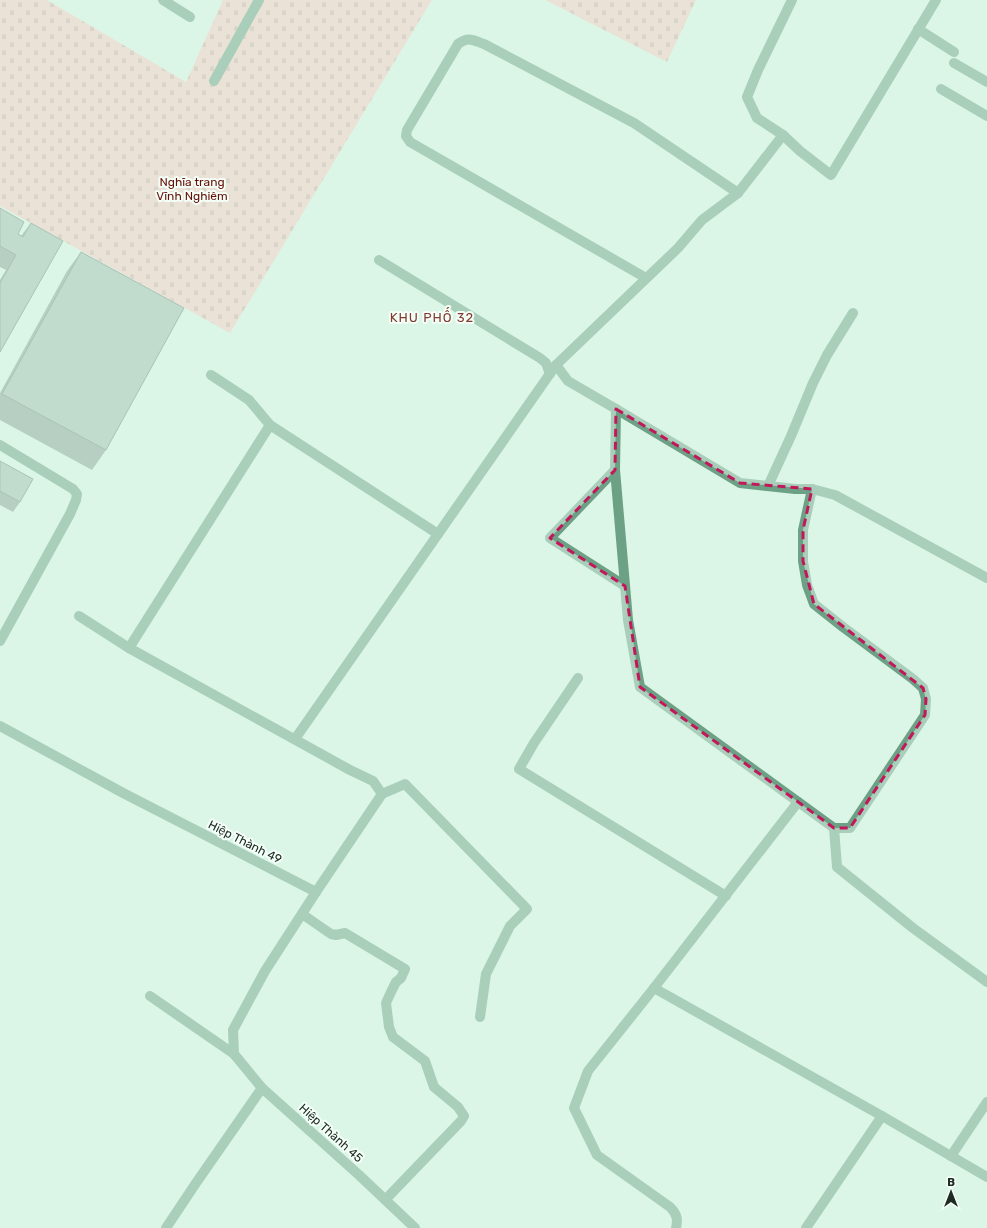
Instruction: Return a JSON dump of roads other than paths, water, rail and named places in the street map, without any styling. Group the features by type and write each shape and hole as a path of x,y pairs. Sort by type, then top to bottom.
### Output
{"street":[{"path":"164,0 190,17"},
{"path":"214,81 259,0"},
{"path":"792,0 758,70 747,97 756,118 783,135 800,151 831,175 936,0"},
{"path":"918,29 954,52"},
{"path":"646,278 410,142 406,136 407,130 458,44 464,39 484,44 634,122 738,193"},
{"path":"954,63 987,82"},
{"path":"941,89 987,116"},
{"path":"295,739 556,365 678,248 702,220 738,193 783,135"},
{"path":"379,260 540,358 546,363 550,374"},
{"path":"768,486 813,383 827,355 853,312"},
{"path":"556,365 568,381 740,483 812,489 835,495 987,578"},
{"path":"210,375 249,400 270,425 438,534"},
{"path":"616,409 615,470 625,586 628,620 640,687 834,828 850,828 925,715 926,699 923,688 913,679 814,604 807,585 803,561 803,530 812,489"},
{"path":"128,648 270,425"},
{"path":"0,445 73,489 77,494 70,514 0,641"},
{"path":"615,470 550,538 625,586"},
{"path":"79,616 128,648 350,770 373,781 382,794"},
{"path":"578,678 534,743 520,769 726,896"},
{"name":"Hiệp Thành 49","path":"0,726 125,794 316,892"},
{"path":"234,1054 233,1030 265,970 382,794 405,784 527,910 510,926 486,974 480,1017"},
{"path":"676,1228 678,1221 676,1212 597,1155 574,1108 588,1071 798,802"},
{"path":"834,828 837,867 913,928 987,982"},
{"path":"302,914 330,934 336,935 345,933 405,969 401,978 396,982 390,992 386,1003 389,1027 393,1037 425,1061 434,1087 458,1107 464,1116 461,1121 385,1200"},
{"path":"654,988 882,1116 987,1177"},
{"name":"Hiệp Thành 45","path":"150,996 234,1054 262,1088 359,1175 415,1228"},
{"path":"166,1228 262,1088"},
{"path":"951,1156 987,1102"},
{"path":"806,1228 882,1116"}],"district":[{"name":"KHU PHỐ 32","path":"432,317"}],"park label":[{"name":"Nghĩa trang Vĩnh Nghiêm","path":"192,189"}]}
